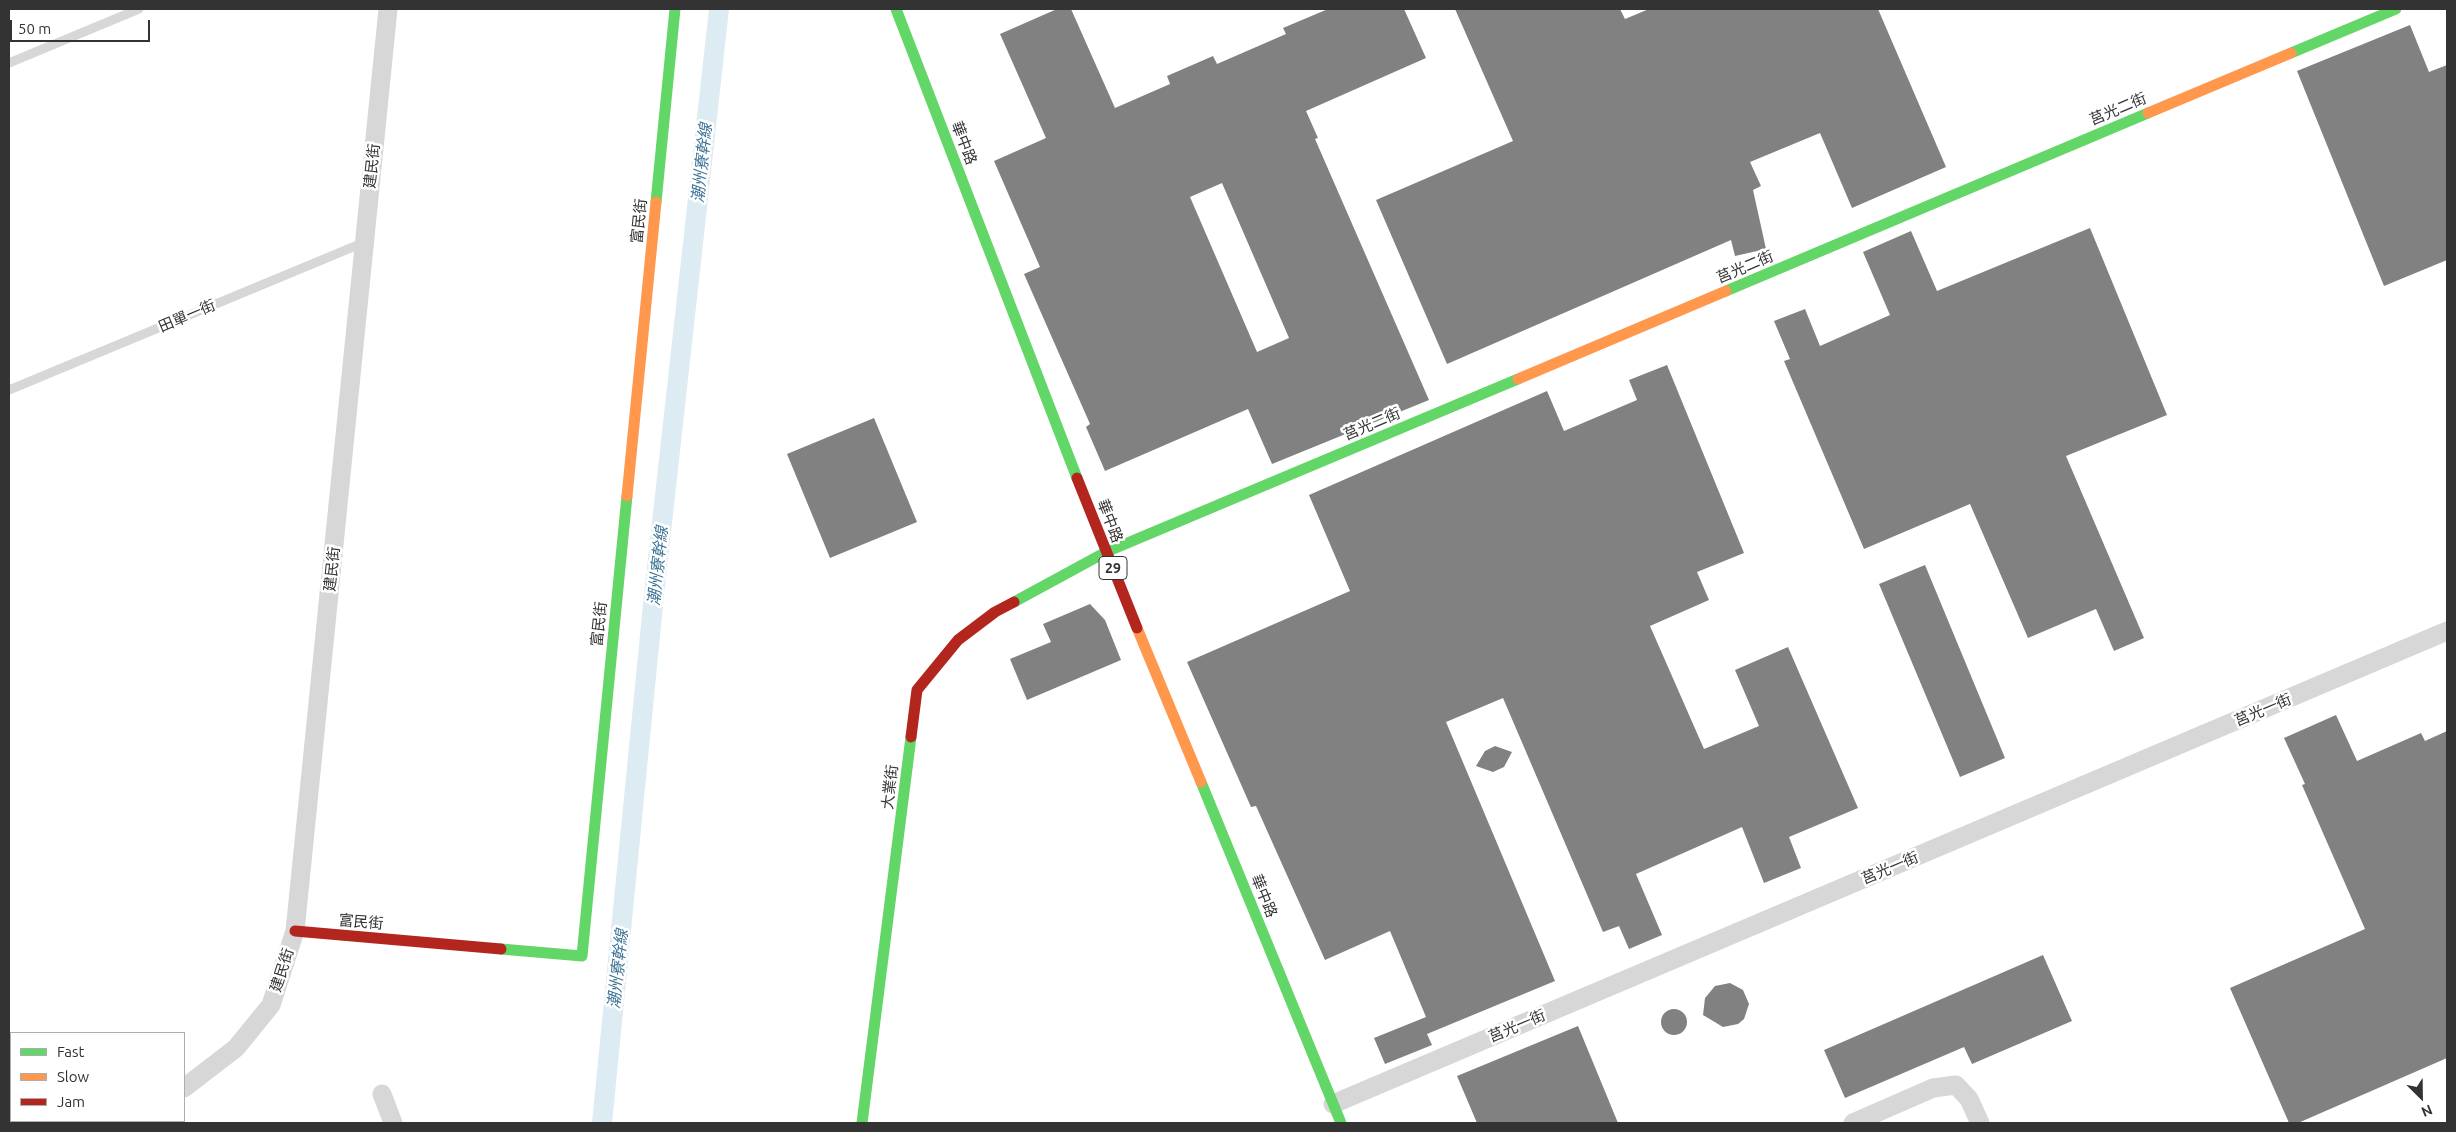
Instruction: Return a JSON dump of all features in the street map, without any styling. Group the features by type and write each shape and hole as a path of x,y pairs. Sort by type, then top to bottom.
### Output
{"street":[{"name":"建民街","path":"185,1087 236,1048 272,1005 295,931 388,9"},
{"name":"富民街","path":"295,931 582,956 675,9"},
{"name":"華中路","path":"896,9 1106,552 1341,1123"},
{"name":"莒光二街","path":"1106,552 2396,9"},
{"name":"大業街","path":"862,1123 916,690 958,640 995,612 1106,552"},
{"name":"莒光一街","path":"1333,1104 2447,631"},
{"path":"1853,1123 1933,1088 1956,1085 1969,1099 1980,1123"},
{"path":"382,1094 393,1123"}],"lane":[{"path":"9,63 139,9"},
{"name":"田單一街","path":"9,390 365,242"}],"building":[{"path":"1057,9 1071,9 1115,108 1170,84 1167,76 1213,56 1217,64 1286,34 1283,28 1328,9 1404,9 1426,58 1306,111 1318,138 1315,139 1429,400 1272,464 1248,409 1105,471 1086,427 1090,424 1024,274 1040,267 994,161 1046,138 1000,34","holes":["1222,183 1289,338 1257,352 1190,197"]},
{"path":"1455,9 1620,9 1625,19 1649,9 1878,9 1946,167 1852,208 1820,133 1750,162 1761,186 1753,190 1766,249 1735,256 1731,240 1447,364 1376,200 1513,141"},
{"path":"2410,25 2429,72 2447,65 2447,260 2384,286 2297,71"},
{"path":"2090,228 2167,415 2066,456 2144,638 2114,651 2096,609 2028,638 1970,504 1864,549 1784,361 1790,359 1774,321 1805,309 1820,346 1890,315 1863,252 1911,231 1937,291"},
{"path":"1667,365 1744,553 1697,572 1709,600 1650,626 1704,749 1759,726 1735,670 1788,647 1858,808 1789,837 1801,868 1764,883 1742,827 1636,874 1662,935 1629,949 1619,926 1603,932 1503,698 1446,722 1555,981 1427,1034 1432,1045 1385,1064 1374,1038 1426,1017 1390,931 1325,960 1256,806 1251,807 1187,662 1350,591 1309,495 1547,391 1564,431 1637,400 1629,380"},
{"path":"874,418 917,522 830,558 787,454"},
{"path":"1925,565 2005,758 1960,777 1879,584"},
{"path":"1090,604 1105,620 1121,660 1027,700 1010,659 1051,642 1043,624"},
{"path":"2336,715 2357,761 2421,733 2425,741 2447,731 2447,1058 2298,1123 2289,1123 2230,988 2365,929 2302,785 2305,784 2284,738"},
{"path":"1495,746 1512,752 1504,767 1493,772 1476,766 1485,751"},
{"path":"2043,955 2072,1021 1972,1064 1964,1047 1845,1098 1824,1050"},
{"path":"1730,983 1743,990 1749,1004 1744,1019 1738,1024 1723,1027 1703,1015 1705,998 1715,986"},
{"path":"1674,1009 1683,1013 1687,1022 1683,1031 1674,1035 1665,1031 1661,1022 1665,1013"},
{"path":"1578,1026 1618,1123 1477,1123 1457,1076"}],"waterway":[{"name":"潮州寮幹線","path":"602,1123 654,595 719,9"}],"traffic: fast":[{"path":"656,202 675,9"},
{"path":"896,9 1077,478"},
{"path":"2291,53 2396,9"},
{"path":"1726,291 2148,113"},
{"path":"1014,602 1106,552 1518,379"},
{"path":"501,949 582,956 627,496"},
{"path":"862,1123 911,737"},
{"path":"1201,782 1341,1123"}],"traffic: slow":[{"path":"2148,113 2291,53"},
{"path":"627,496 656,202"},
{"path":"1518,379 1726,291"},
{"path":"1137,628 1201,782"}],"traffic: jam":[{"path":"1077,478 1137,628"},
{"path":"911,737 917,690 958,640 995,612 1014,602"},
{"path":"295,931 501,949"}]}
